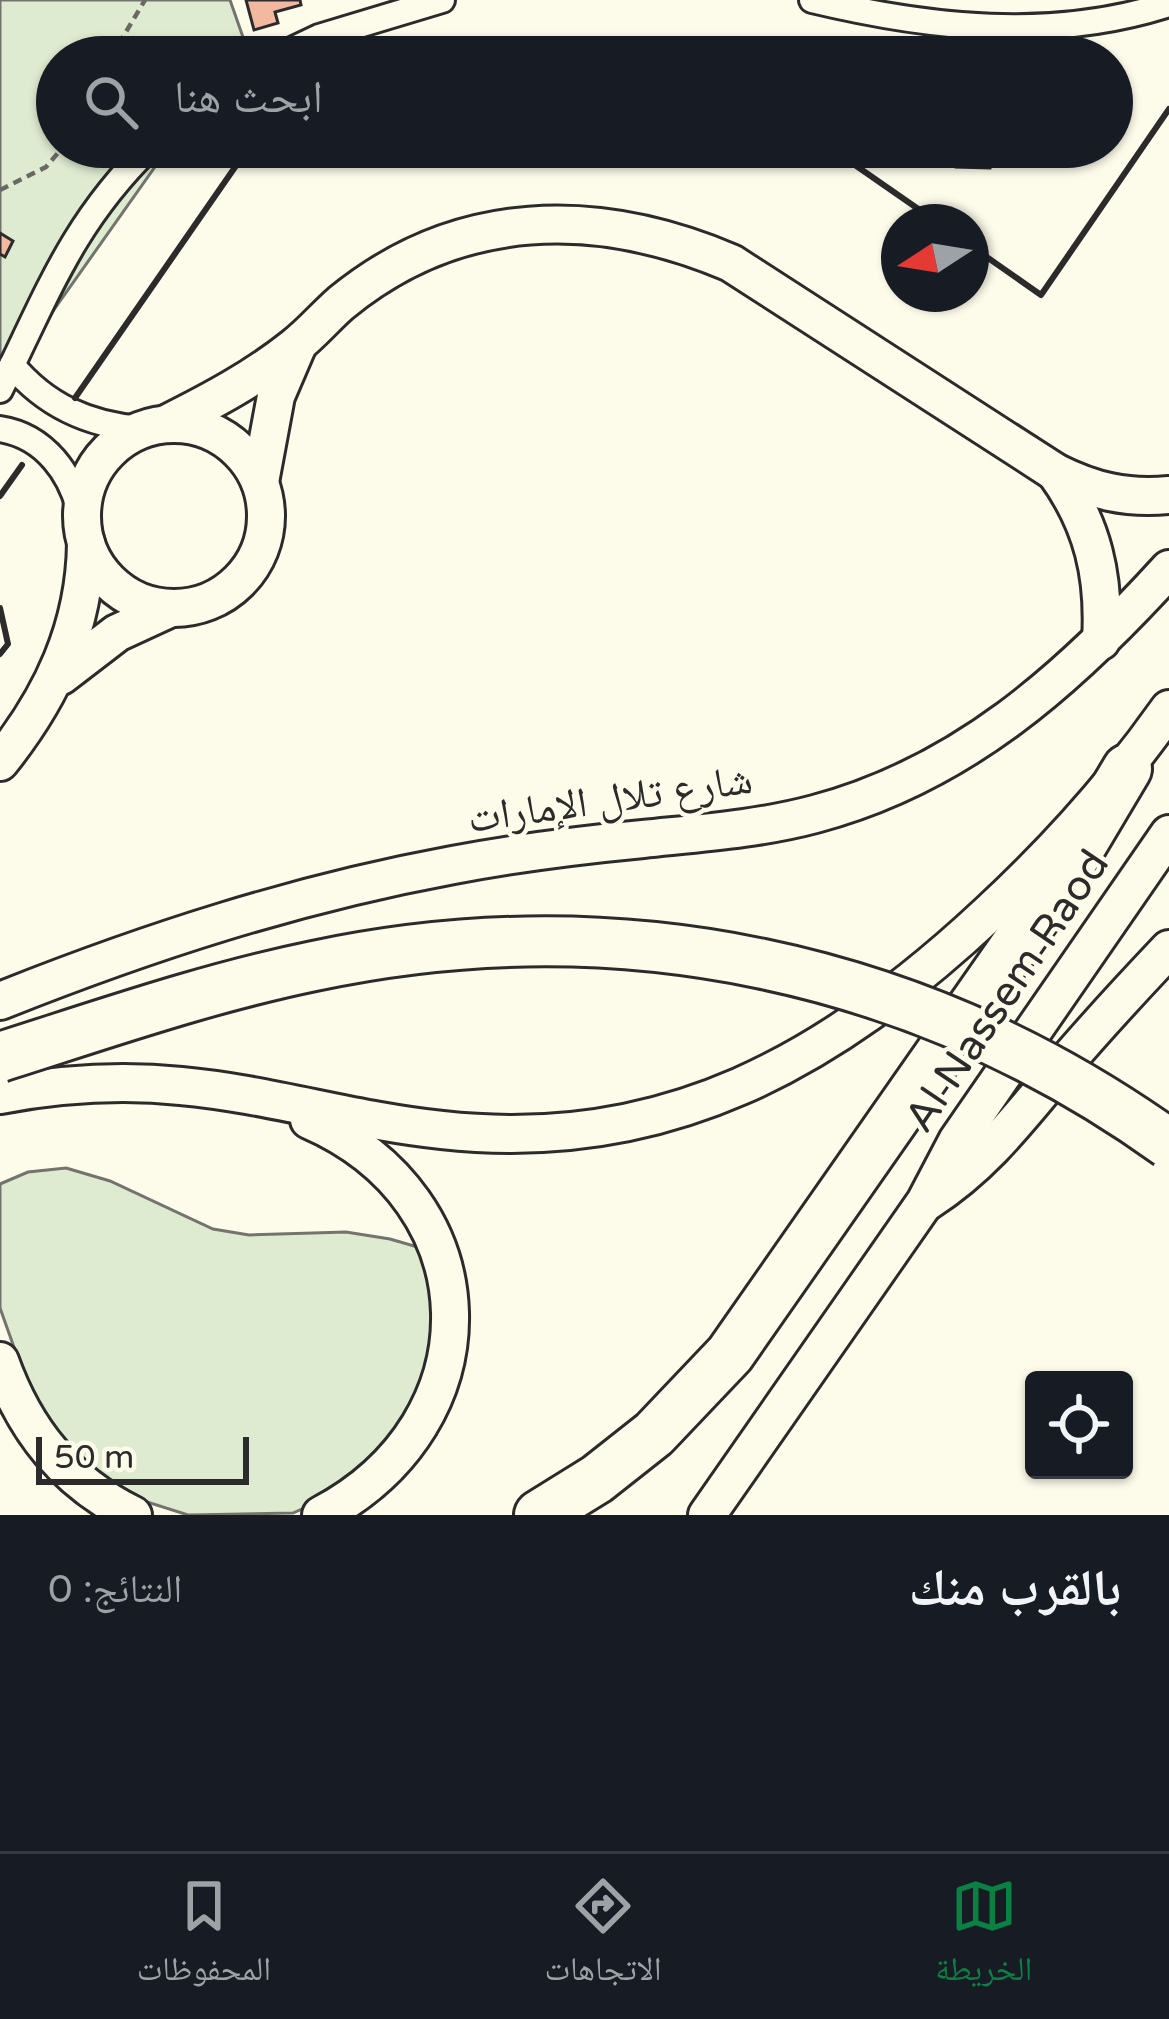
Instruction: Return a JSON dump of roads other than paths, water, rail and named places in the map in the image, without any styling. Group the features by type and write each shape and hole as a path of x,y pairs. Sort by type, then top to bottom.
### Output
{"highway":[{"path":"539,1515 597,1479 654,1434 730,1354 1061,880 1126,769"},
{"path":"0,1057 190,997 338,961 446,946 642,946 770,965 914,1005 1070,1078 1169,1144"}],"main road":[{"path":"0,762 50,687 74,633 84,588 86,488 98,463 117,443 236,387 299,344 374,280 444,245 501,229 560,223 619,227 676,240 731,263 1082,486 1112,494 1169,495"},
{"path":"260,482 277,396 299,344"},
{"path":"83,530 98,568 117,589 141,603 169,609 199,606 227,593 250,571 263,543 267,512 260,482 245,457 224,438 197,426 155,426"},
{"path":"1055,472 1082,515 1098,563 1101,641"},
{"name":"شارع تلال الإمارات","path":"0,1001 188,931 352,885 532,852 767,824 861,800 920,774 990,735 1030,706 1169,569"},
{"path":"50,687 92,649 169,609"},
{"path":"0,1095 80,1085 148,1084 250,1096 409,1126 485,1133 601,1126 694,1105 773,1072 868,1016 938,961 1038,866 1126,769 1169,709"},
{"name":"Al Nassem Raod","path":"925,1202 957,1142 1169,834"},
{"path":"707,1515 925,1202 994,1150 1169,949"},
{"path":"250,1096 336,1132 367,1154 416,1207 444,1268 450,1336 434,1402 398,1458 346,1502 321,1515"},
{"path":"0,1361 13,1398 53,1457 79,1482 133,1515"}],"street":[{"path":"322,36 442,0"},
{"path":"812,0 903,20 966,27 1091,21 1169,4"},
{"path":"0,390 80,228 128,168"},
{"path":"12,365 39,393 73,413 106,424 155,426"},
{"path":"46,451 73,413"},
{"path":"0,429 27,436 70,480 83,530"}]}
